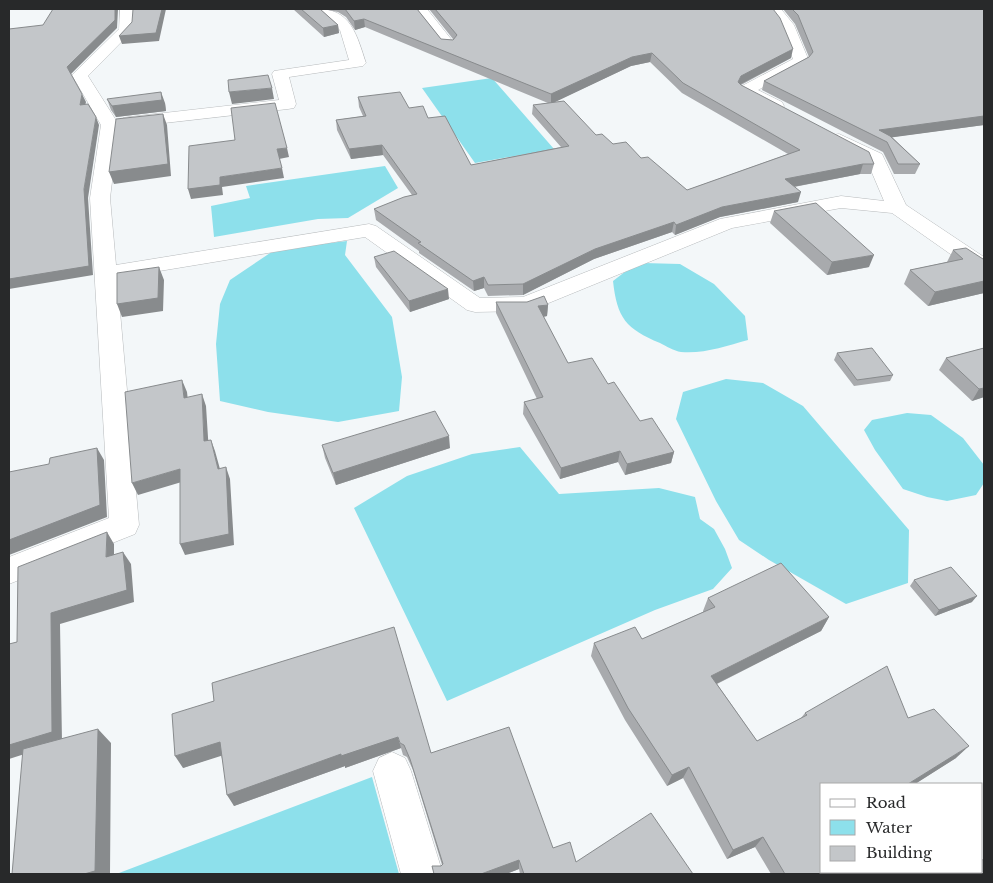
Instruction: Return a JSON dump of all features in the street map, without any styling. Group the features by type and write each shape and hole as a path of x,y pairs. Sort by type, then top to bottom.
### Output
{"street":[{"path":"9,571 124,524 100,198 110,124 80,75 126,30 127,9"},
{"path":"110,124 288,104 280,74 358,64 347,28 322,9"},
{"path":"420,9 448,44"},
{"path":"774,9 787,25 801,61 746,90 789,113"},
{"path":"823,131 875,158 897,208"},
{"path":"106,273 368,230 476,305 526,304 727,223 841,202 897,208 984,267"},
{"path":"392,771 422,874"}],"water":[{"path":"492,78 554,149 475,163 422,88"},
{"path":"385,166 398,188 348,218 318,219 214,237 211,206 250,198 246,186"},
{"path":"347,241 345,255 392,317 402,377 399,411 338,422 268,412 220,401 216,344 220,304 230,280 276,249"},
{"path":"643,263 680,264 714,284 745,316 748,340 707,351 681,352 639,333 625,321 621,313 617,304 613,281 626,271"},
{"path":"726,379 763,383 803,406 909,530 908,583 846,604 769,560 739,540 716,501 676,419 683,392"},
{"path":"907,413 931,415 963,438 984,465 984,483 976,495 947,501 903,489 875,450 864,430 872,420"},
{"path":"520,447 559,494 659,488 695,497 700,519 714,529 725,549 732,568 713,589 655,610 447,701 354,508 407,476 472,454"},
{"path":"372,777 399,874 119,874 119,873"}],"building":[{"path":"53,9 115,9 115,20 67,67 82,94 80,105 88,104 96,117 84,189 89,266 9,279 9,29 43,25"},
{"path":"133,9 162,9 156,33 119,36 132,22"},
{"path":"301,9 320,9 338,25 323,28"},
{"path":"345,9 417,9 441,39 453,40 457,35 435,9 773,9 780,18 793,49 741,76 738,82 869,152 874,164 863,164 785,179 801,192 722,207 676,225 674,222 595,249 523,284 488,285 484,277 473,281 418,243 421,242 374,209 417,194 382,145 349,149 336,120 366,116 358,97 400,92 409,108 423,106 428,118 445,116 471,165 569,146 533,105 564,101 596,135 602,134 613,144 626,142 641,158 648,157 687,190 800,150 683,83 652,53 632,57 551,94 364,19 354,21"},
{"path":"792,9 984,9 984,116 879,130 890,136 920,164 898,164 887,142 764,81 809,57 813,52 798,15"},
{"path":"268,75 272,88 229,92 228,80"},
{"path":"161,92 162,100 112,106 107,99"},
{"path":"275,103 287,148 277,149 282,168 220,177 220,185 188,189 189,146 235,140 231,108"},
{"path":"163,114 168,164 109,172 116,119"},
{"path":"816,203 874,255 832,262 774,211"},
{"path":"966,248 984,259 984,281 935,292 910,270 963,259 953,250"},
{"path":"394,251 448,289 409,301 374,257"},
{"path":"159,267 158,298 117,304 117,273"},
{"path":"544,296 548,305 538,306 568,363 592,358 608,384 614,382 640,421 652,418 674,452 627,464 620,451 561,468 524,402 543,397 496,302 527,302"},
{"path":"872,348 893,375 857,380 837,353"},
{"path":"984,348 984,388 979,389 946,358"},
{"path":"182,380 184,398 202,394 204,441 211,440 218,469 226,467 229,534 180,544 180,469 132,483 125,392"},
{"path":"435,411 449,436 333,473 322,445"},
{"path":"97,448 100,505 9,540 9,472 49,464 50,458"},
{"path":"107,532 106,557 123,552 127,590 51,613 52,732 9,745 9,644 17,642 18,567"},
{"path":"781,563 829,617 711,676 757,741 807,715 805,713 887,666 908,718 934,709 969,746 910,783 820,783 820,873 908,874 785,874 763,837 733,850 689,767 672,775 628,708 594,643 635,627 642,639 715,607 708,598"},
{"path":"951,567 977,596 939,610 914,580"},
{"path":"394,627 431,753 509,727 553,848 570,842 576,862 651,813 693,874 524,874 519,860 481,874 434,874 432,866 441,866 443,864 410,759 398,737 341,756 341,754 227,795 220,742 175,756 172,714 214,701 212,683"},
{"path":"98,729 95,871 84,874 12,874 23,749"},
{"path":"983,860 984,874 958,874 983,873"}]}
